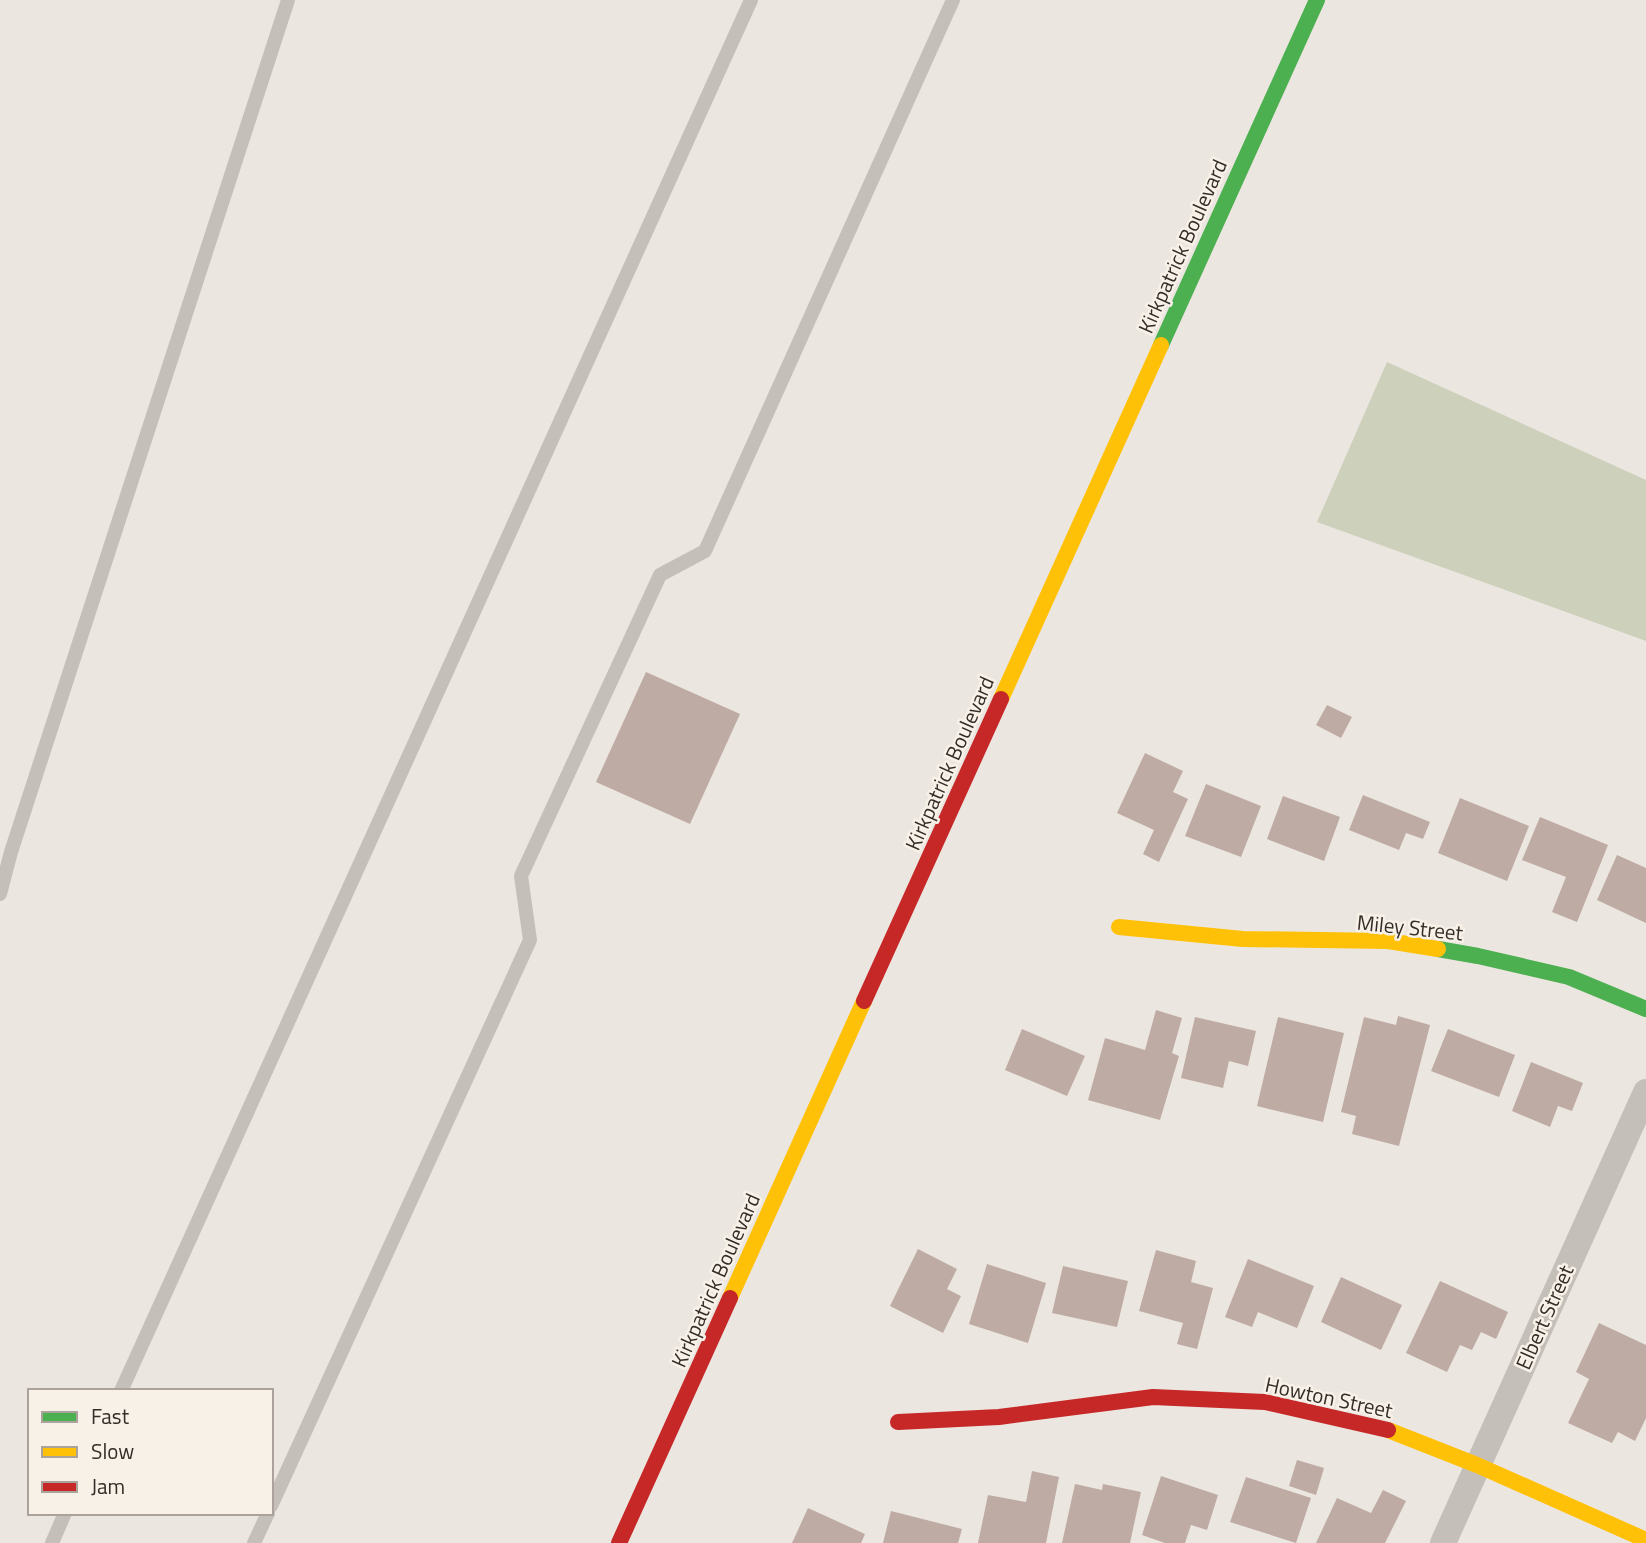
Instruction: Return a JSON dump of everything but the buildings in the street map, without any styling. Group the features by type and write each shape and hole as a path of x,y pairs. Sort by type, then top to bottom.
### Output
{"street":[{"name":"Kirkpatrick Boulevard","path":"620,1543 1317,0"},
{"name":"Miley Street","path":"1119,927 1243,939 1388,941 1478,956 1569,977 1646,1009"},
{"name":"Elbert Street","path":"1443,1543 1646,1092"},
{"name":"Howton Street","path":"898,1422 999,1418 1153,1397 1265,1402 1385,1429 1477,1465 1646,1540"}],"lane":[{"path":"0,894 288,0"},
{"path":"122,1389 751,0"},
{"path":"273,1502 530,940 521,876 660,575 705,551 953,0"},
{"path":"52,1543 64,1515"},
{"path":"254,1543 267,1515"}],"green space":[{"path":"1387,362 1646,480 1646,641 1317,522"}],"traffic: fast":[{"path":"1161,345 1317,0"},
{"path":"1438,949 1569,977 1646,1009"}],"traffic: slow":[{"path":"1001,699 1161,345"},
{"path":"1119,927 1243,939 1388,941 1438,949"},
{"path":"730,1298 864,1001"},
{"path":"1388,1430 1477,1465 1646,1540"}],"traffic: jam":[{"path":"864,1001 1001,699"},
{"path":"619,1543 730,1298"},
{"path":"898,1422 999,1417 1153,1397 1265,1402 1388,1430"}]}
